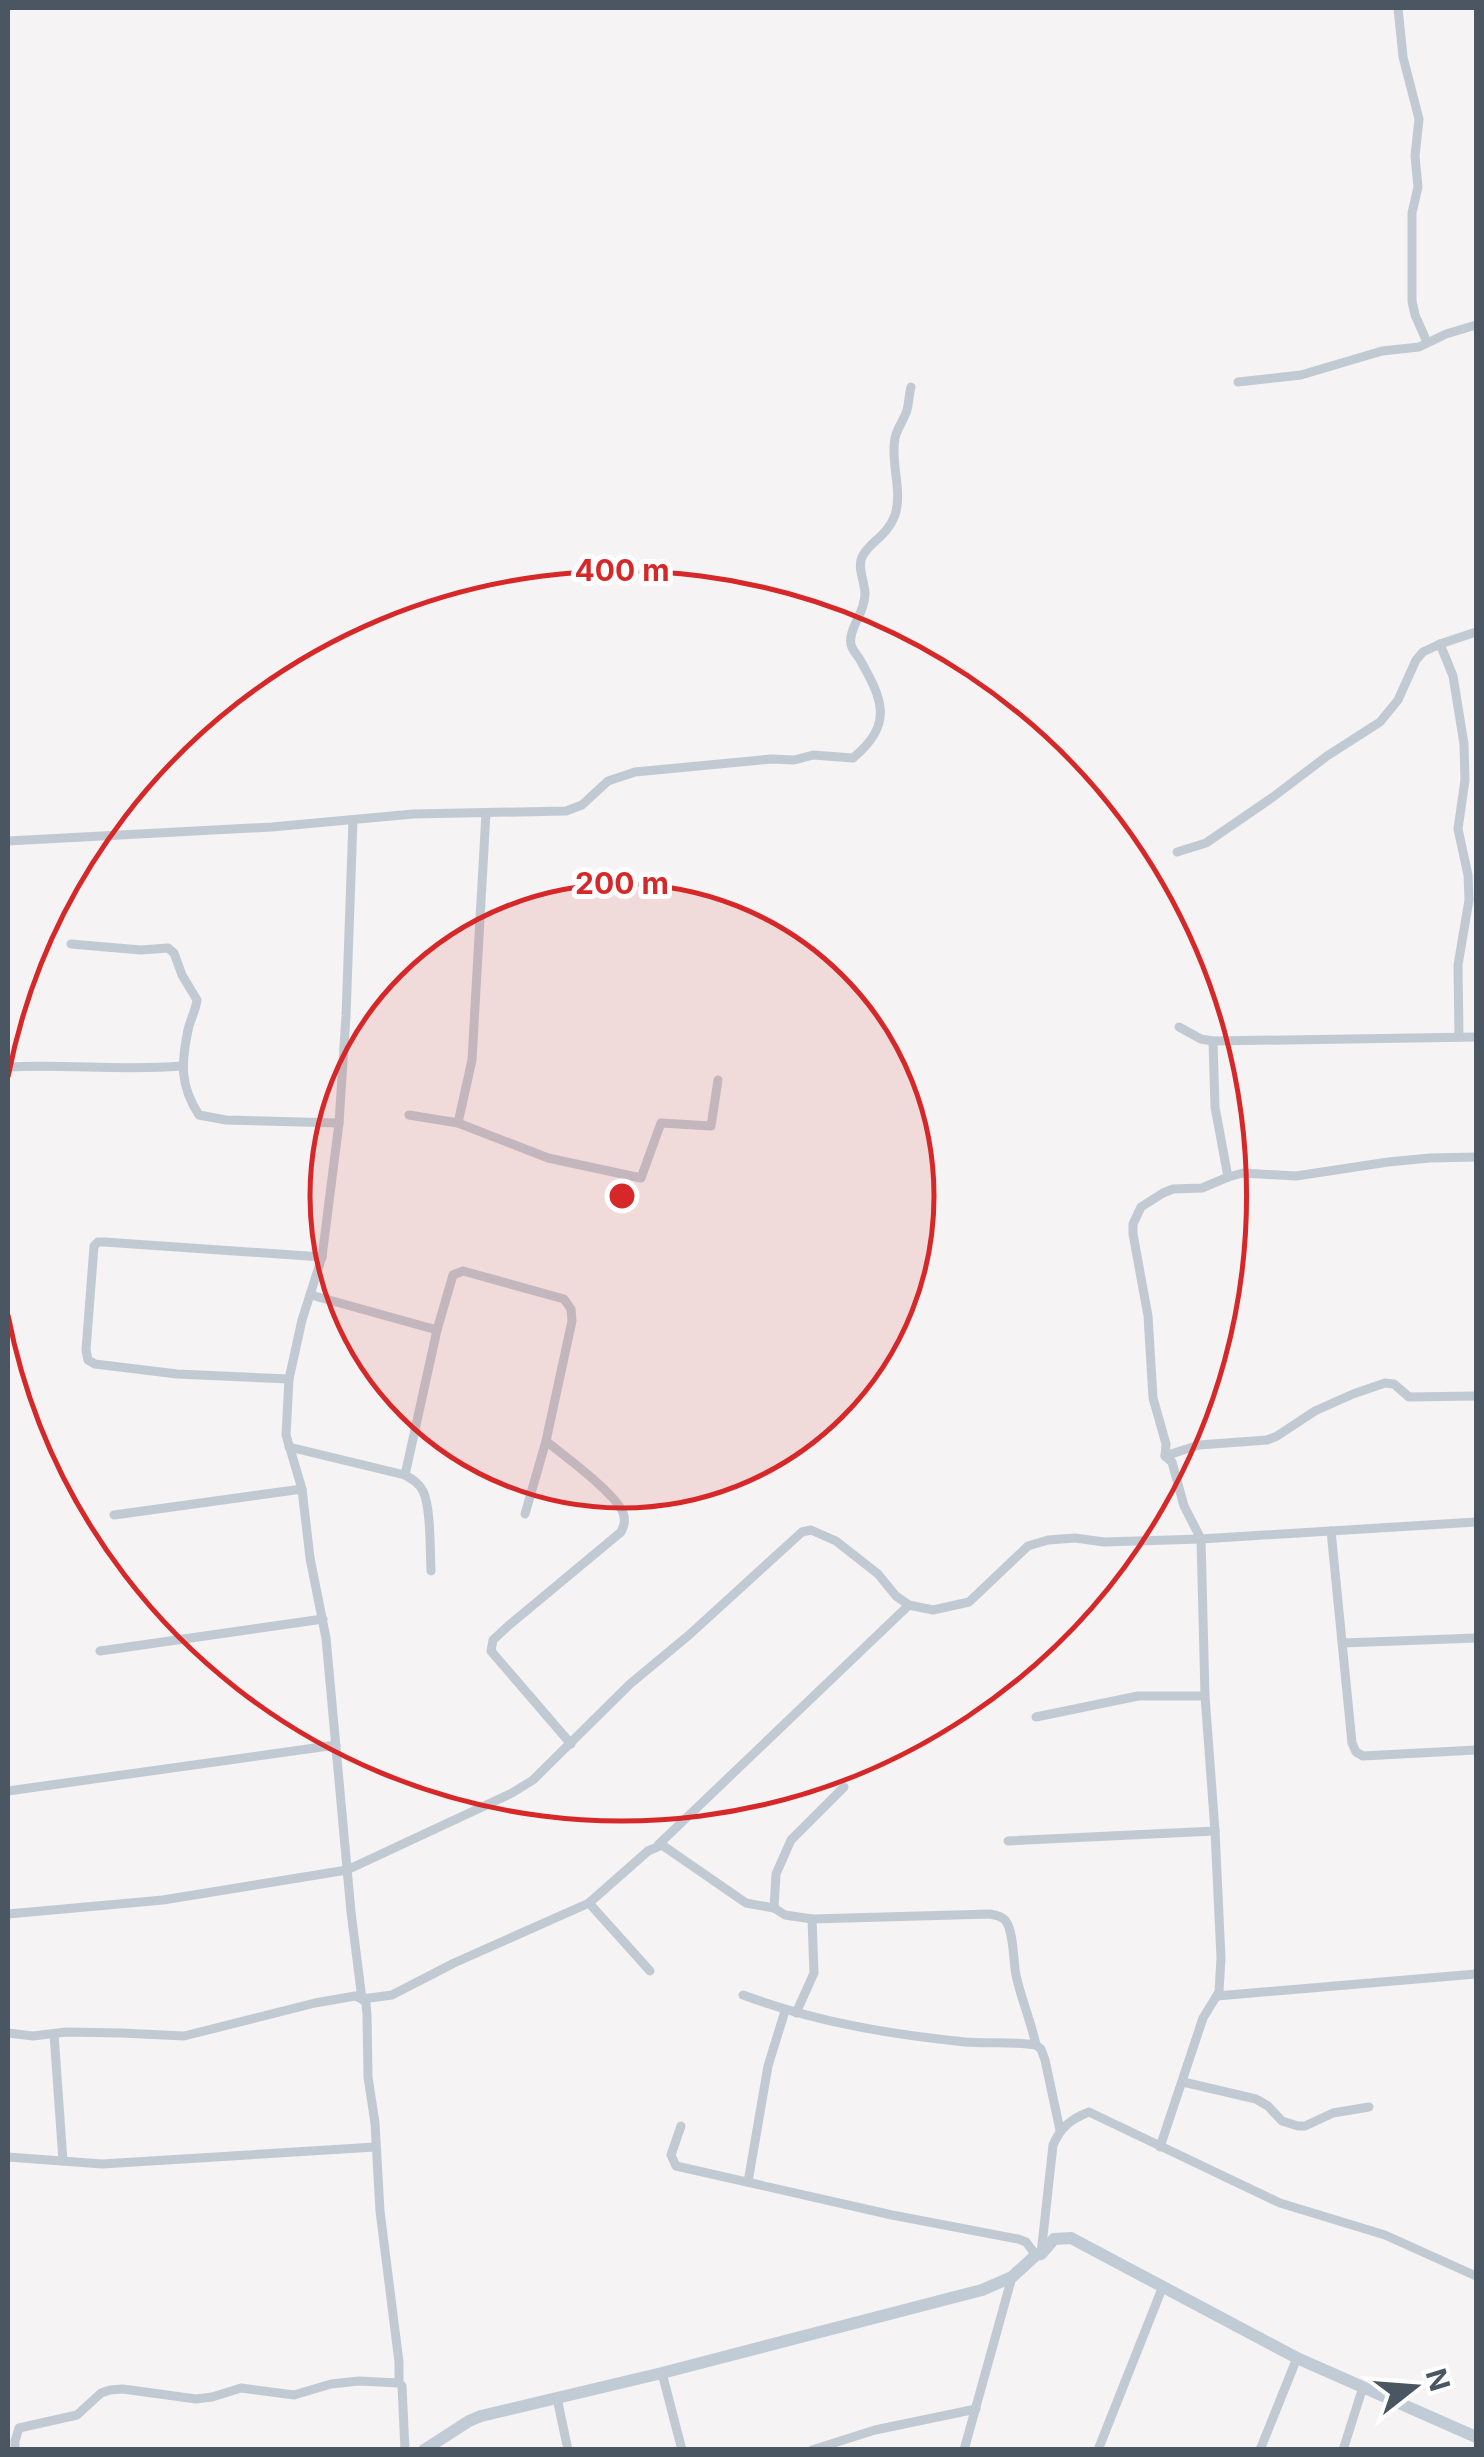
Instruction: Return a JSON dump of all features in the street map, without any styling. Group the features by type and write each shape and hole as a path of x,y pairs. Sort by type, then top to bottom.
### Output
{"street":[{"path":"1398,8 1403,57 1419,118 1414,156 1418,187 1412,213 1412,301 1427,342"},
{"path":"1238,382 1300,375 1382,351 1419,347 1476,325"},
{"path":"8,841 272,827 413,814 566,811 582,806 608,781 635,772 794,760 812,755 852,758 877,733 882,719 877,692 850,644 864,606 862,558 886,533 896,512 895,436 907,411 911,387"},
{"path":"1178,852 1206,843 1380,722 1398,700 1423,652 1476,632"},
{"path":"1440,644 1453,676 1464,744 1465,780 1458,821 1469,900 1458,966 1459,1037"},
{"path":"458,1123 472,1060 486,813"},
{"path":"353,820 339,1123 322,1257 289,1378 286,1435 302,1489 322,1619 362,1999"},
{"path":"71,944 141,950 168,948 174,953 197,1000 188,1026 182,1066 187,1096 199,1115 226,1120 339,1123"},
{"path":"1179,1026 1201,1039 1213,1041 1476,1037"},
{"path":"1213,1041 1215,1106 1228,1176"},
{"path":"8,1066 182,1066"},
{"path":"408,1114 458,1123 548,1158 641,1178 661,1124 711,1126 718,1080"},
{"path":"1165,1456 1166,1444 1153,1398 1148,1316 1132,1224 1141,1208 1162,1193 1202,1188 1228,1176 1296,1176 1388,1162 1476,1157"},
{"path":"289,1378 177,1374 94,1364 88,1360 94,1246 104,1242 322,1257"},
{"path":"405,1475 453,1275 463,1271 564,1299 572,1321 525,1514"},
{"path":"311,1296 437,1330"},
{"path":"1165,1456 1210,1444 1267,1440 1315,1412 1385,1384 1394,1384 1410,1398 1476,1396"},
{"path":"546,1440 611,1496 624,1512 625,1523 620,1532 508,1626 494,1640 490,1652 571,1744"},
{"path":"289,1447 405,1475 417,1482 426,1503 431,1572"},
{"path":"1160,2147 1204,2018 1217,1996 1221,1958 1205,1696 1201,1540 1184,1506 1172,1462 1165,1456"},
{"path":"114,1515 302,1489"},
{"path":"8,1914 164,1900 347,1870 512,1793 533,1780 630,1684 690,1635 802,1532 811,1530 836,1542 869,1567 896,1596 933,1610 969,1602 1018,1553 1048,1540 1201,1540 1476,1522"},
{"path":"1331,1530 1356,1752 1363,1756 1476,1750"},
{"path":"362,1999 392,1995 454,1962 589,1903 658,1845 909,1604"},
{"path":"100,1651 322,1619"},
{"path":"1343,1643 1476,1638"},
{"path":"1036,1717 1138,1696 1205,1696"},
{"path":"8,1791 336,1745"},
{"path":"774,1908 776,1874 791,1840 844,1786"},
{"path":"1008,1841 1215,1830"},
{"path":"658,1845 746,1904 774,1908 785,1915 812,1919 1000,1916 1010,1931 1016,1975 1036,2045"},
{"path":"589,1903 650,1971"},
{"path":"748,2182 768,2066 790,2012 814,1973 812,1919"},
{"path":"1217,1996 1476,1974"},
{"path":"743,1995 826,2022 984,2044 1036,2045 1041,2049 1060,2130"},
{"path":"8,2034 184,2036 316,2002 355,1996 366,2003 376,2176 406,2450"},
{"path":"54,2034 63,2161"},
{"path":"1183,2082 1256,2099 1282,2121 1298,2126 1333,2113 1369,2108"},
{"path":"1039,2254 1053,2145 1060,2130 1089,2112 1280,2203 1385,2235 1476,2276"},
{"path":"680,2126 671,2155 676,2166 892,2216 1018,2239 1039,2254"},
{"path":"8,2157 102,2164 376,2147"},
{"path":"424,2450 481,2416 982,2290 1012,2277 1054,2239 1071,2238 1296,2358 1476,2438"},
{"path":"964,2450 1012,2277"},
{"path":"1098,2450 1163,2286"},
{"path":"1260,2450 1296,2358"},
{"path":"662,2373 682,2450"},
{"path":"15,2450 20,2428 77,2416 101,2393 110,2390 196,2399 241,2388 294,2395 331,2384 399,2383"},
{"path":"1342,2450 1363,2387"},
{"path":"557,2398 568,2450"},
{"path":"812,2450 875,2430 976,2408"}]}
